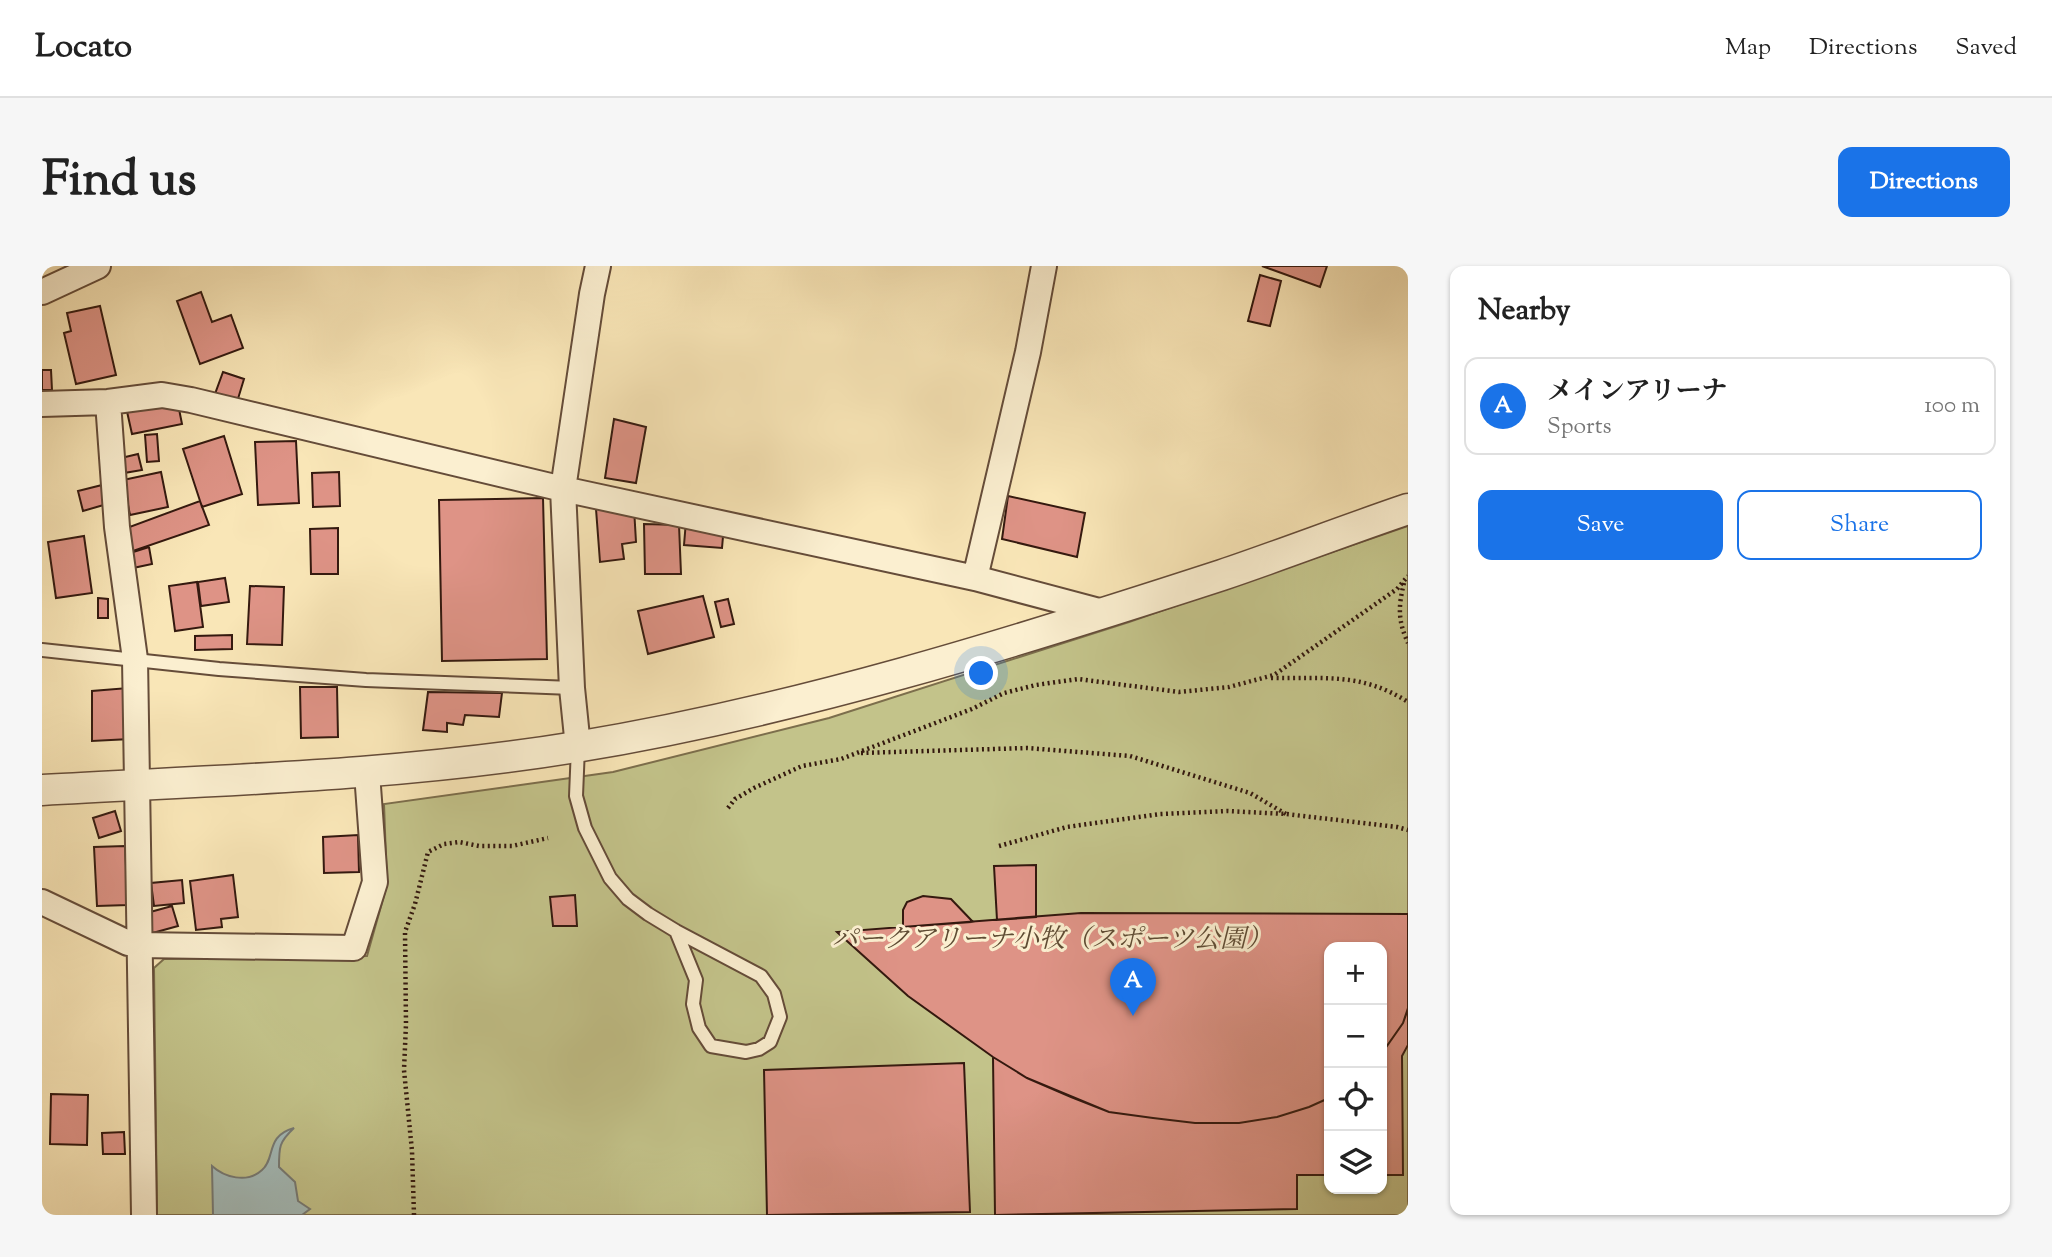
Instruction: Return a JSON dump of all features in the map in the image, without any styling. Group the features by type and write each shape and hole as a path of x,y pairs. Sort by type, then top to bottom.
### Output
{"street":[{"path":"42,292 98,266"},
{"path":"578,747 572,688 563,489 598,266"},
{"path":"975,578 1028,352 1044,266"},
{"path":"42,404 108,402 162,396 191,400 563,489 975,578 1102,612"},
{"path":"108,402 117,527 135,659 144,1215"},
{"path":"42,790 367,773 578,747 706,722 833,693 923,668 1223,574 1408,509"},
{"path":"42,902 128,943 354,948 376,882 367,773"}],"lane":[{"path":"42,650 219,669 366,680 572,688"},
{"path":"578,747 576,796 585,828 610,878 628,899 676,931 761,975 774,995 780,1017 771,1042 746,1052 711,1046 699,1028 693,1004 695,980 676,931"}],"path":[{"path":"1406,578 1399,606 1401,625 1408,643"},
{"path":"728,808 735,799 754,788 802,766 841,759 972,709 1004,693 1035,685 1079,679 1179,692 1228,687 1274,675 1397,589 1406,578"},
{"path":"1263,678 1337,678 1363,681 1394,693 1408,702"},
{"path":"856,753 1027,748 1130,757 1250,793 1286,814"},
{"path":"999,846 1067,827 1160,814 1227,811 1286,814 1408,830"},
{"path":"414,1215 412,1151 404,1070 405,932 422,881 428,852 444,844 459,842 479,846 512,846 548,838"}],"green space":[{"name":"パークアリーナ小牧（スポーツ公園）","path":"1408,526 1408,1215 157,1215 154,968 164,959 367,956 387,885 384,804 613,772 829,718 1129,622"}],"water":[{"path":"294,1128 281,1145 279,1167 295,1182 298,1201 310,1209 302,1215 213,1215 212,1166 236,1177 250,1177 266,1165 279,1136"}],"building":[{"path":"1262,266 1327,266 1320,287"},
{"path":"1260,275 1281,281 1270,326 1248,321"},
{"path":"201,292 212,322 231,315 243,348 200,364 177,301"},
{"path":"100,306 116,375 76,384 64,333 71,331 67,313"},
{"path":"42,370 51,370 52,390 42,390"},
{"path":"223,372 244,379 237,402 215,394"},
{"path":"177,399 182,424 132,434 126,407"},
{"path":"614,419 646,427 636,483 605,478"},
{"path":"157,434 159,461 147,462 145,435"},
{"path":"224,436 242,494 202,507 183,449"},
{"path":"296,441 299,503 258,505 255,442"},
{"path":"138,454 142,470 124,473 121,458"},
{"path":"161,472 168,507 130,515 123,480"},
{"path":"339,472 340,506 313,507 312,473"},
{"path":"102,485 107,504 83,511 78,491"},
{"path":"1008,496 1085,513 1077,557 1002,539"},
{"path":"543,498 547,659 442,661 439,500"},
{"path":"200,501 209,525 133,551 124,529"},
{"path":"634,508 636,542 622,544 624,559 600,562 596,509"},
{"path":"686,521 724,525 722,548 684,545"},
{"path":"644,524 679,525 681,574 645,574"},
{"path":"338,528 338,574 311,574 310,529"},
{"path":"84,536 92,593 56,598 48,542"},
{"path":"149,547 152,564 133,568 130,553"},
{"path":"225,578 229,602 201,606 198,582"},
{"path":"197,582 203,627 175,631 169,586"},
{"path":"250,586 284,587 282,645 247,644"},
{"path":"703,596 714,637 648,654 638,611"},
{"path":"98,598 108,599 108,618 98,618"},
{"path":"728,599 734,624 721,627 715,602"},
{"path":"232,635 232,649 195,650 195,636"},
{"path":"300,687 337,687 338,737 301,738"},
{"path":"128,688 130,739 92,741 92,691"},
{"path":"428,692 502,693 499,717 465,715 463,725 447,723 447,732 423,730"},
{"path":"115,811 121,831 99,838 93,818"},
{"path":"358,835 359,872 324,873 323,837"},
{"path":"125,846 128,905 97,906 94,847"},
{"path":"1036,865 1036,917 997,920 994,866"},
{"path":"233,875 238,917 221,919 222,927 196,930 190,881"},
{"path":"182,880 184,903 154,906 151,883"},
{"path":"575,895 577,926 553,926 550,897"},
{"path":"923,896 951,899 973,922 903,927 903,910 907,902"},
{"path":"172,906 178,926 149,934 143,914"},
{"path":"1081,913 1408,914 1408,1009 1403,1023 1387,1046 1387,942 1324,942 1324,1100 1277,1117 1239,1123 1195,1123 1153,1118 1109,1112 1027,1078 908,996 837,932"},
{"path":"1408,1008 1408,1045 1402,1056 1403,1175 1387,1175 1387,1046 1403,1023"},
{"path":"993,1057 1027,1078 1109,1112 1153,1118 1195,1123 1239,1123 1277,1117 1324,1100 1324,1175 1297,1175 1297,1209 995,1215"},
{"path":"964,1063 970,1212 767,1215 764,1070"},
{"path":"51,1094 88,1095 87,1145 50,1144"},
{"path":"124,1132 125,1154 103,1154 102,1133"}],"place":[{"name":"メインアリーナ","path":"1133,1016"}]}
